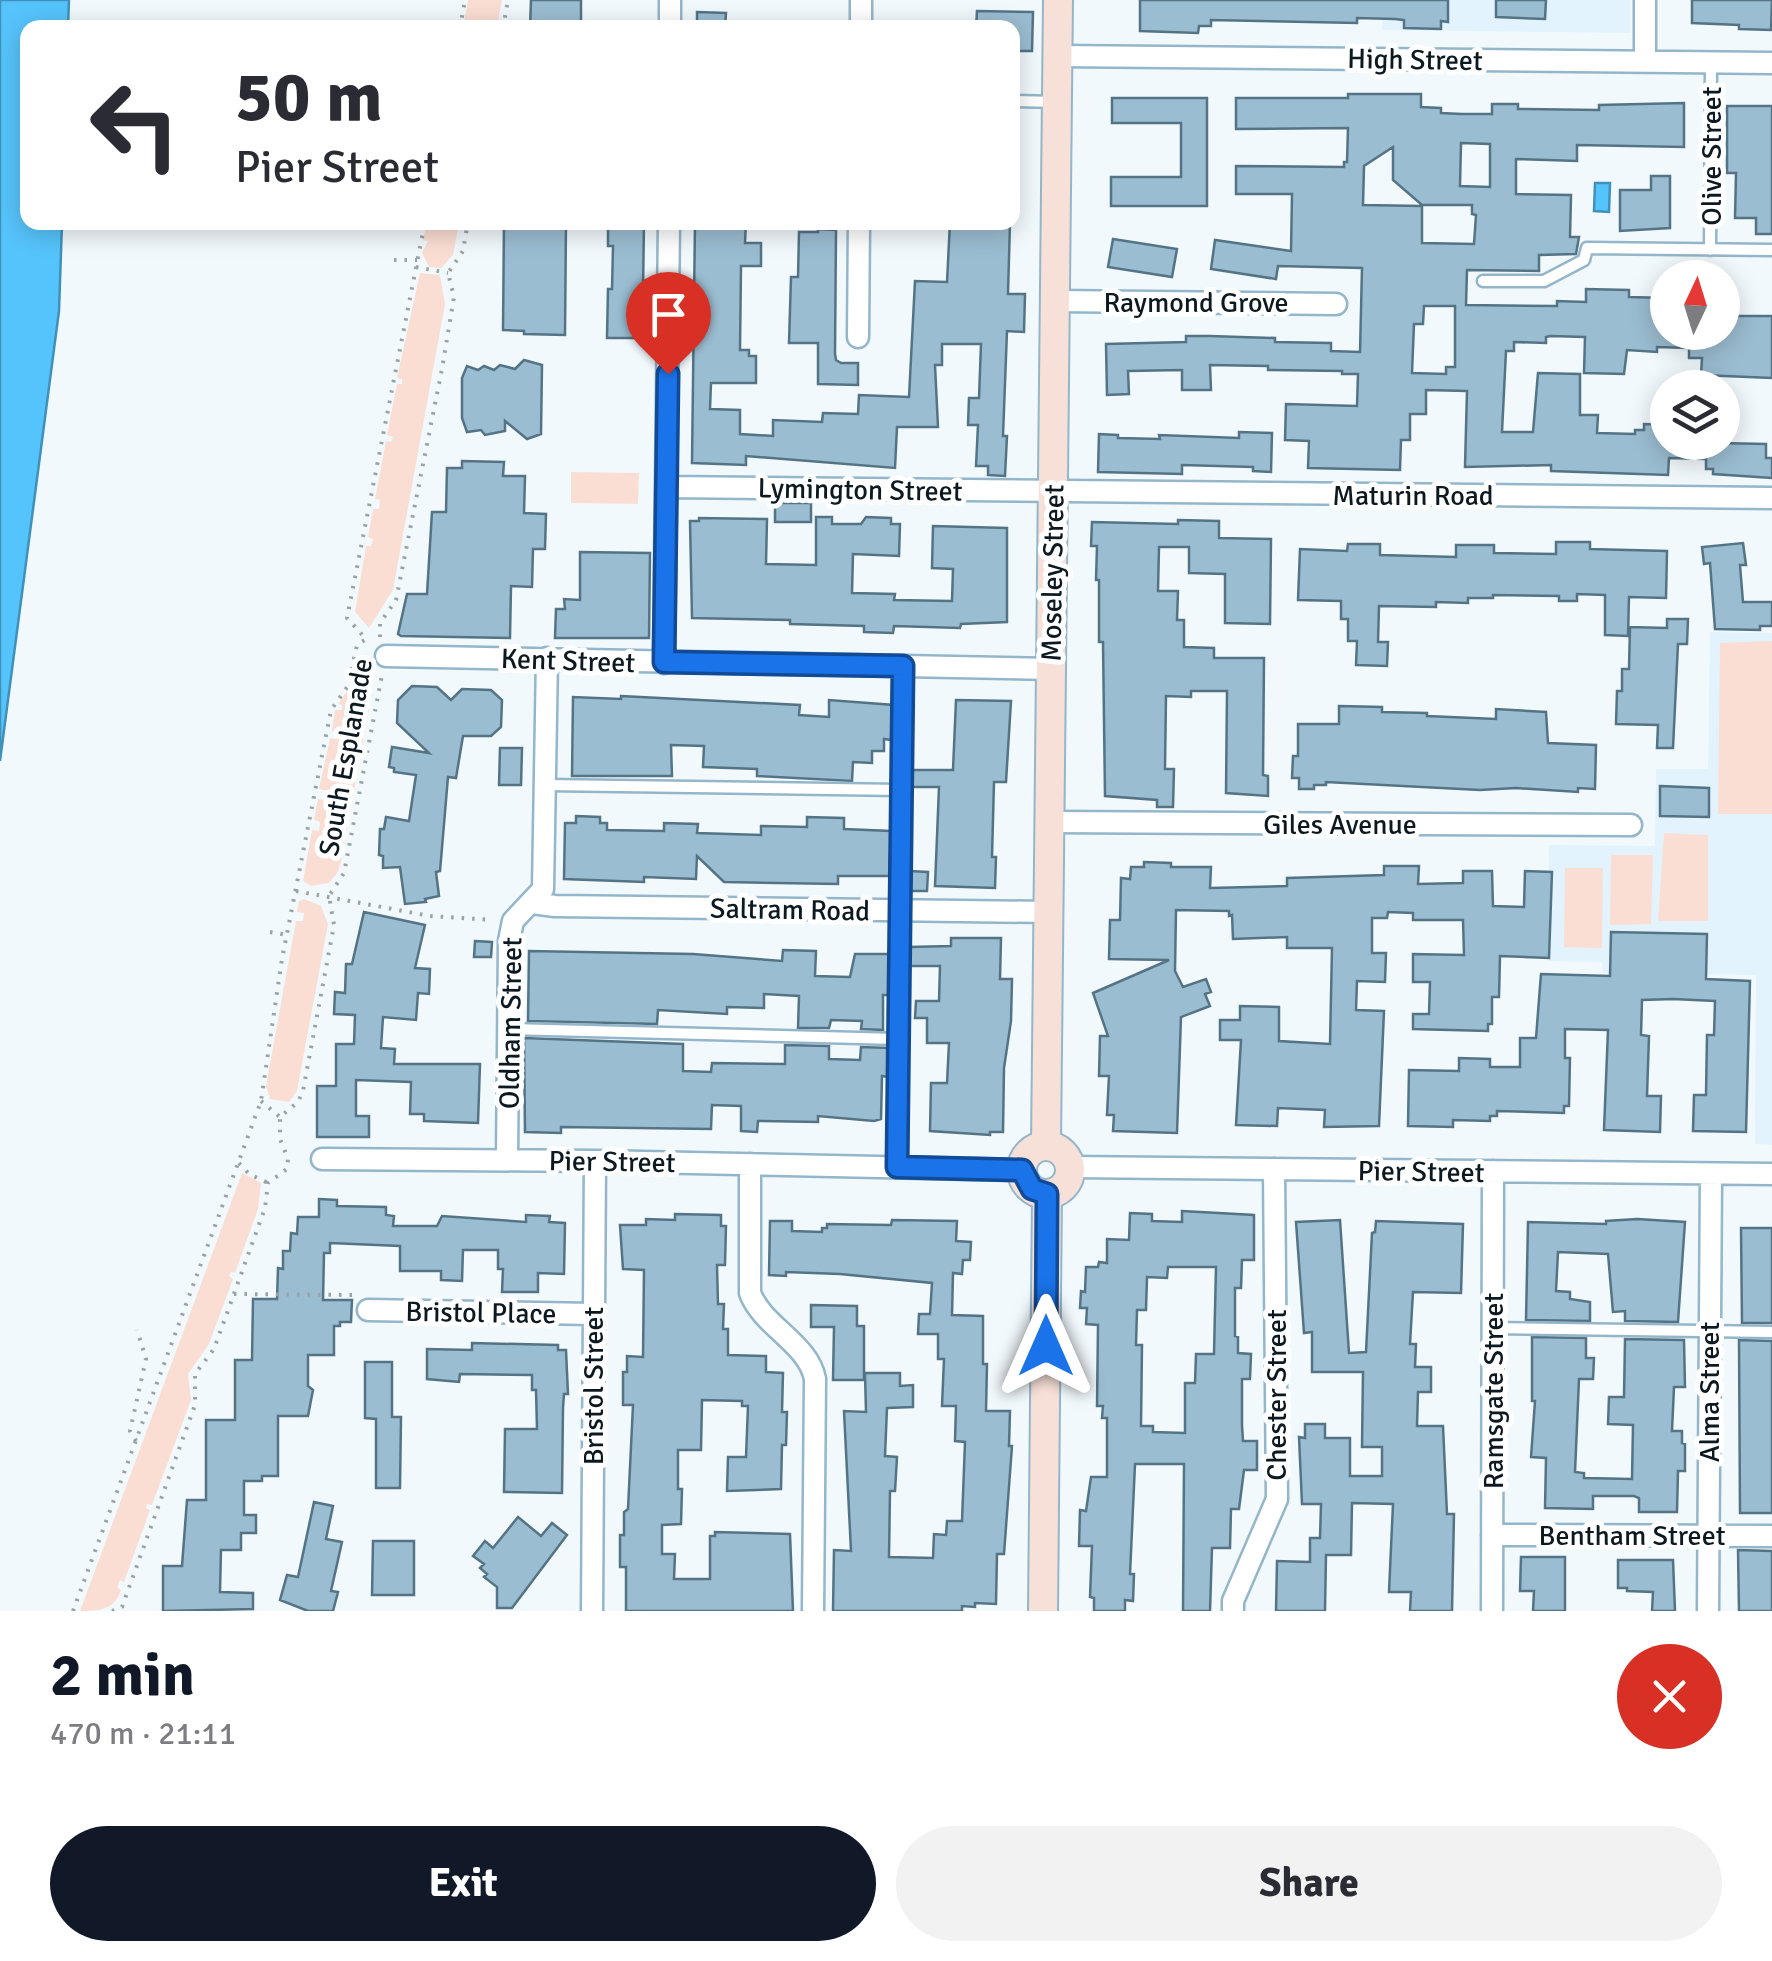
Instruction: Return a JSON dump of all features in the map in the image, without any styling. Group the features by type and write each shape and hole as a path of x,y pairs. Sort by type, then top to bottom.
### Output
{"street":[{"name":"Moseley Street","path":"1046,1146 1058,0"},
{"path":"1645,61 1646,0"},
{"name":"High Street","path":"1058,56 1772,62"},
{"path":"664,662 668,230"},
{"path":"858,337 859,230"},
{"name":"Raymond Grove","path":"1055,301 1336,304"},
{"name":"Lymington Street","path":"666,487 1054,492"},
{"name":"Maturin Road","path":"1054,492 1772,498"},
{"name":"Kent Street","path":"383,646 547,658 1051,669"},
{"name":"Oldham Street","path":"506,1160 512,921 543,888 547,658"},
{"name":"Giles Avenue","path":"1050,822 1631,825"},
{"name":"Saltram Road","path":"532,903 1048,912"},
{"path":"1046,1146 1064,1154 1070,1167 1061,1188 1047,1194 1032,1189 1022,1170 1027,1156 1046,1146"},
{"name":"Pier Street","path":"322,1159 594,1160 1022,1170"},
{"name":"Bristol Street","path":"592,1611 594,1160"},
{"path":"750,1164 750,1293 756,1307 808,1362 815,1379 813,1611"},
{"name":"Pier Street","path":"1070,1167 1772,1174"},
{"name":"Chester Street","path":"1233,1611 1233,1602 1276,1499 1274,1169"},
{"name":"Ramsgate Street","path":"1492,1611 1493,1171"},
{"name":"Alma Street","path":"1708,1611 1711,1174"},
{"path":"1043,1611 1047,1194"},
{"name":"Bristol Place","path":"361,1302 594,1314"},
{"name":"Bentham Street","path":"1492,1535 1772,1536"}],"lane":[{"name":"Olive Street","path":"1710,250 1711,62"},
{"path":"1020,102 1057,102"},
{"name":"Olive Street","path":"1483,281 1544,282 1584,260 1587,248 1772,250"},
{"path":"897,1167 903,666"},
{"path":"546,785 901,790"},
{"path":"509,1029 898,1039"},
{"path":"1493,1328 1772,1332"}],"path":[{"path":"351,671 364,678 383,646 366,639 347,618 423,230"},
{"name":"South Esplanade","path":"280,1118 298,1102 303,1091 334,924 329,896 344,872 383,646 380,623 396,600 454,297 448,273 463,251 467,230"},
{"path":"398,261 405,257 417,260"},
{"path":"416,267 448,273"},
{"path":"73,1611 262,1101 287,935 332,710 348,686 356,645 366,639"},
{"path":"296,891 430,916 512,921"},
{"path":"270,932 287,935"},
{"path":"112,1611 122,1607 195,1405 195,1374 214,1349 265,1208 268,1183 287,1169 280,1118 262,1101"},
{"path":"238,1162 249,1174 268,1183"},
{"path":"234,1294 361,1302"},
{"path":"136,1441 130,1431 146,1359 138,1330"}],"shaded area":[{"path":"468,0 502,0 498,20 465,20"},
{"path":"1383,0 1630,0 1630,33 1382,30"},
{"path":"425,230 458,230 453,255 441,268 429,267 422,253 428,241 423,240"},
{"path":"420,273 440,275 445,304 393,590 369,628 355,612 366,546 371,546 373,539 368,537 373,509 379,509 380,500 375,499 386,441 391,442 393,437 387,435 397,384 402,384 402,379 397,378"},
{"path":"571,472 639,473 638,504 571,503"},
{"path":"1710,632 1772,633 1772,1145 1755,1144 1756,975 1603,973 1602,962 1548,961 1549,845 1655,846 1656,769 1708,769"},
{"path":"1772,641 1772,814 1718,814 1720,643"},
{"path":"357,676 369,709 341,862 329,883 311,886 303,881 312,830 319,831 320,822 314,820 318,799 326,800 327,791 319,789 330,738 336,739 337,733 332,731 335,710 342,710 338,704"},
{"path":"1664,833 1708,835 1708,921 1658,921"},
{"path":"1611,855 1653,855 1651,924 1610,925"},
{"path":"1565,868 1603,868 1602,948 1564,947"},
{"path":"304,899 321,906 328,924 297,1091 289,1102 270,1099 266,1086 296,921 303,921 304,913 297,912 299,901"},
{"path":"242,1173 261,1183 258,1209 235,1273 229,1276 233,1279 209,1344 188,1374 191,1400 152,1505 147,1504 150,1510 124,1582 120,1580 117,1587 121,1590 115,1602 99,1610 80,1611"}],"water":[{"path":"0,0 69,0 68,20 20,20 20,230 62,230 59,311 0,761"},
{"path":"1595,183 1610,183 1609,212 1594,211"}],"building":[{"path":"531,0 581,0 581,20 530,20"},
{"path":"1140,0 1448,0 1448,22 1441,21 1441,29 1404,28 1404,20 1395,19 1357,18 1357,23 1211,20 1211,26 1199,26 1198,33 1140,31"},
{"path":"1496,0 1546,0 1545,19 1496,17"},
{"path":"1692,0 1772,0 1771,30 1692,23"},
{"path":"977,11 1033,12 1032,51 1020,51 1020,20 976,20"},
{"path":"697,12 726,13 726,20 697,20"},
{"path":"1421,94 1421,107 1462,114 1492,114 1492,104 1518,104 1518,109 1599,110 1599,105 1684,103 1684,147 1577,145 1577,161 1516,159 1516,194 1571,195 1570,237 1579,237 1576,254 1539,255 1539,271 1467,270 1466,305 1557,306 1557,301 1586,302 1586,289 1629,290 1629,297 1650,298 1650,350 1657,352 1627,350 1624,374 1584,373 1585,337 1550,336 1546,343 1514,342 1514,351 1506,351 1502,432 1533,432 1538,373 1580,374 1580,415 1598,415 1597,433 1635,434 1635,430 1644,430 1644,424 1650,424 1650,460 1669,460 1668,475 1551,471 1551,465 1465,467 1467,391 1426,390 1426,414 1410,414 1410,440 1401,440 1400,470 1308,468 1309,441 1285,440 1286,404 1357,406 1358,374 1342,371 1210,365 1211,390 1182,390 1182,370 1128,371 1129,394 1107,395 1106,344 1186,342 1186,336 1275,338 1275,342 1331,343 1331,351 1360,352 1362,268 1278,266 1276,279 1211,269 1215,240 1291,251 1292,194 1236,194 1236,166 1344,167 1347,162 1348,128 1236,129 1236,98","holes":["1461,143 1490,144 1490,187 1460,186","1393,147 1393,180 1422,205 1472,205 1472,214 1476,215 1474,244 1422,243 1422,206 1363,205 1364,166","1424,306 1455,306 1455,367 1446,367 1446,374 1412,373 1414,324 1423,324"]},
{"path":"1112,98 1207,98 1207,206 1111,206 1111,177 1181,177 1181,123 1112,123"},
{"path":"1727,106 1772,106 1772,234 1756,234 1756,218 1735,218 1736,173 1727,173"},
{"path":"1651,176 1670,176 1670,228 1620,231 1620,190 1651,190"},
{"path":"504,230 566,230 565,335 503,330"},
{"path":"608,230 644,230 638,338 607,338 613,246 608,246"},
{"path":"695,230 746,230 745,243 761,243 761,266 741,266 740,350 749,350 749,356 756,356 756,383 711,383 710,409 740,410 740,434 773,436 773,420 822,422 823,413 858,414 859,395 909,397 915,281 947,282 950,230 1010,230 1008,294 1025,294 1024,332 1007,331 1005,476 988,475 988,466 976,466 978,425 968,425 969,398 979,398 981,344 942,344 942,365 935,365 938,427 897,427 895,468 746,456 746,465 692,463"},
{"path":"836,230 835,354 841,363 858,363 858,385 818,384 818,343 789,343 791,277 798,277 799,232"},
{"path":"1113,239 1177,249 1172,277 1108,267"},
{"path":"1740,316 1772,316 1772,378 1740,377 1740,370 1701,370 1702,358 1689,358 1689,350 1740,350"},
{"path":"524,360 542,365 541,434 527,439 505,421 505,431 485,435 481,430 467,432 462,418 462,378 467,366 478,370 484,366 494,370 500,365 515,369"},
{"path":"1239,432 1272,433 1271,472 1253,471 1253,467 1182,465 1182,474 1098,472 1099,434 1118,438 1239,438"},
{"path":"1740,443 1766,444 1766,458 1772,458 1772,478 1713,474 1713,469 1706,469 1706,460 1740,460"},
{"path":"462,461 504,462 503,476 525,476 524,513 546,514 545,549 533,549 532,587 511,586 510,638 401,636 398,634 407,594 427,594 432,512 446,512 447,468 462,468"},
{"path":"775,503 811,503 811,522 775,522"},
{"path":"816,517 832,517 832,524 861,524 866,517 891,518 891,524 900,524 899,556 853,554 852,593 895,594 894,600 952,601 953,569 932,568 933,526 1007,528 1007,622 961,624 960,628 894,626 893,633 864,632 864,626 790,624 790,620 692,618 690,521 767,519 766,564 816,565"},
{"path":"1178,520 1219,521 1219,538 1271,539 1270,624 1225,623 1225,574 1189,573 1189,547 1159,547 1158,591 1178,591 1177,620 1184,620 1184,647 1214,648 1214,658 1264,658 1263,775 1268,776 1268,796 1226,793 1227,691 1191,691 1191,697 1166,696 1165,769 1174,769 1173,807 1157,807 1157,800 1105,796 1103,642 1099,642 1099,580 1097,546 1091,546 1092,522 1178,524"},
{"path":"1556,542 1590,542 1590,549 1667,551 1666,598 1629,597 1628,636 1605,635 1605,595 1577,594 1577,601 1559,601 1559,596 1493,595 1468,598 1468,603 1436,602 1436,607 1379,606 1378,642 1388,642 1387,666 1356,665 1357,641 1348,641 1348,619 1341,619 1341,601 1298,600 1300,549 1347,551 1348,544 1380,544 1380,555 1456,557 1456,545 1494,545 1494,553 1556,554"},
{"path":"1743,543 1743,602 1772,602 1772,626 1760,626 1760,630 1715,629 1710,563 1704,564 1702,547"},
{"path":"580,552 650,553 649,638 555,638 556,609 565,609 564,599 580,600"},
{"path":"1667,619 1688,619 1687,644 1678,644 1673,748 1657,748 1658,725 1616,724 1617,691 1622,691 1622,669 1629,669 1630,627 1667,628"},
{"path":"412,686 437,687 451,700 462,689 491,690 502,700 501,727 491,736 463,736 456,778 448,777 440,871 436,872 439,896 405,904 400,867 383,868 383,856 379,855 380,829 384,829 386,817 409,821 416,775 394,772 389,767 392,747 429,753 397,723 398,700"},
{"path":"573,697 800,705 799,715 829,717 829,700 894,705 892,740 884,739 884,751 872,751 872,763 853,762 852,781 757,776 757,769 703,767 704,746 671,745 672,776 572,776"},
{"path":"956,700 1011,701 1006,782 994,782 995,888 935,886 939,787 912,787 912,770 953,770"},
{"path":"1339,706 1496,719 1496,709 1546,712 1548,743 1596,745 1595,789 1480,790 1326,782 1314,785 1314,789 1299,789 1299,778 1292,778 1293,756 1298,756 1298,724 1339,724"},
{"path":"500,748 522,748 521,785 499,785"},
{"path":"1660,786 1709,788 1709,817 1660,816"},
{"path":"576,816 600,817 600,823 607,823 607,830 664,831 664,823 698,824 697,833 761,835 761,826 807,827 807,817 844,818 844,829 891,831 889,876 838,876 838,884 724,882 697,856 696,879 564,879 565,823 576,823"},
{"path":"1144,862 1211,867 1210,888 1287,886 1287,878 1384,875 1384,866 1419,866 1418,884 1463,883 1463,871 1492,871 1493,906 1524,907 1525,871 1552,872 1549,958 1500,956 1499,997 1492,997 1492,1024 1488,1024 1488,1031 1413,1029 1413,1014 1429,1014 1430,982 1413,982 1413,954 1464,955 1463,920 1413,920 1413,913 1388,912 1387,918 1372,918 1372,953 1386,953 1385,982 1357,981 1356,1010 1384,1011 1379,1126 1324,1127 1325,1110 1278,1108 1277,1126 1236,1125 1241,1040 1220,1040 1220,1020 1240,1020 1240,1006 1279,1007 1279,1041 1330,1044 1332,948 1287,948 1287,937 1233,939 1229,911 1176,910 1175,971 1183,987 1206,979 1211,992 1205,994 1210,1006 1181,1017 1177,1133 1113,1131 1114,1115 1107,1115 1109,1076 1099,1076 1100,1036 1108,1036 1093,993 1169,960 1109,959 1110,920 1120,920 1121,878 1130,879 1131,867 1144,867"},
{"path":"909,871 928,872 927,891 909,891"},
{"path":"364,912 425,925 415,968 430,969 429,994 418,993 416,1020 383,1017 381,1048 395,1049 394,1064 480,1064 478,1123 424,1121 424,1114 410,1114 411,1082 356,1080 356,1116 369,1116 369,1137 317,1137 317,1086 336,1086 336,1044 354,1044 355,1015 334,1014 335,992 345,993 346,964 352,964"},
{"path":"1611,932 1707,934 1706,979 1750,981 1746,1132 1693,1131 1694,1095 1706,1095 1707,1035 1714,1035 1715,1001 1673,999 1642,1000 1641,1035 1649,1036 1647,1096 1661,1096 1660,1132 1604,1130 1608,1030 1565,1029 1565,1058 1570,1058 1569,1106 1564,1106 1564,1113 1497,1111 1490,1121 1453,1120 1453,1127 1408,1126 1409,1070 1459,1071 1459,1058 1490,1059 1490,1067 1520,1067 1520,1038 1536,1038 1541,974 1610,976"},
{"path":"951,938 1001,938 1000,979 1012,979 1003,1132 990,1135 930,1131 931,1083 947,1083 949,1043 927,1043 927,1018 915,1018 916,1001 939,1001 940,966 909,966 909,947 951,946"},
{"path":"475,941 492,942 491,957 474,957"},
{"path":"783,950 816,951 815,976 850,977 855,954 891,954 890,995 883,995 883,1030 861,1029 862,1021 831,1020 829,1028 798,1028 799,996 764,994 764,1008 727,1007 727,1014 658,1010 657,1024 528,1021 529,951 693,954 782,961"},
{"path":"524,1038 683,1044 683,1071 711,1072 712,1063 785,1064 785,1045 829,1046 829,1059 860,1060 861,1047 890,1048 889,1077 882,1076 881,1119 874,1121 818,1116 818,1122 758,1121 757,1132 741,1131 741,1106 712,1105 711,1129 561,1127 561,1133 525,1132"},
{"path":"319,1199 337,1200 337,1206 386,1207 386,1215 394,1216 393,1226 437,1226 442,1216 526,1222 526,1215 550,1216 549,1222 565,1223 564,1274 538,1273 538,1292 502,1292 503,1269 498,1269 498,1250 463,1250 462,1281 441,1280 441,1271 400,1271 400,1246 330,1243 330,1253 324,1253 323,1300 352,1300 351,1322 334,1326 334,1355 308,1355 308,1386 313,1390 308,1416 278,1416 278,1476 244,1481 244,1515 256,1515 256,1533 241,1533 241,1550 221,1550 220,1592 253,1593 253,1609 163,1611 163,1566 182,1566 187,1500 206,1500 206,1420 235,1420 235,1360 252,1360 253,1299 277,1299 283,1251 290,1251 291,1233 297,1234 298,1217 319,1217"},
{"path":"1182,1211 1254,1215 1254,1260 1242,1260 1241,1288 1235,1288 1235,1336 1238,1353 1251,1354 1250,1379 1242,1379 1242,1425 1243,1441 1257,1441 1257,1470 1244,1470 1239,1509 1231,1509 1230,1548 1212,1548 1210,1611 1183,1611 1184,1464 1135,1464 1130,1574 1134,1574 1133,1601 1125,1600 1125,1611 1094,1611 1094,1598 1090,1597 1092,1546 1079,1546 1080,1510 1086,1511 1091,1477 1107,1477 1107,1418 1102,1418 1103,1406 1097,1406 1098,1325 1086,1324 1087,1308 1080,1308 1086,1267 1107,1263 1107,1239 1129,1240 1130,1213 1152,1214 1152,1221 1182,1222","holes":["1168,1267 1216,1267 1214,1354 1196,1354 1195,1383 1185,1383 1185,1433 1153,1432 1153,1426 1141,1426 1142,1345 1136,1345 1137,1310 1146,1310 1147,1277 1167,1278"]},
{"path":"675,1214 721,1215 721,1226 726,1226 725,1265 717,1265 718,1304 724,1304 728,1355 766,1356 766,1372 783,1373 786,1445 782,1445 781,1489 727,1491 728,1457 746,1457 748,1406 742,1406 742,1401 702,1400 701,1450 678,1450 681,1524 662,1525 662,1554 675,1554 674,1579 710,1579 710,1536 715,1536 715,1532 790,1534 793,1611 626,1611 626,1567 620,1567 620,1535 624,1535 624,1512 628,1509 633,1405 623,1405 623,1372 627,1372 627,1356 643,1357 644,1270 623,1269 620,1225 646,1225 646,1219 675,1220"},
{"path":"1637,1219 1685,1222 1678,1322 1625,1321 1625,1311 1613,1312 1608,1254 1558,1252 1556,1291 1570,1292 1570,1299 1590,1302 1590,1321 1526,1320 1528,1222 1606,1224"},
{"path":"892,1220 957,1221 956,1241 971,1242 970,1260 963,1260 962,1274 953,1273 952,1315 983,1316 986,1411 1010,1411 1012,1446 1004,1554 997,1554 996,1604 975,1603 975,1607 962,1606 962,1611 833,1611 834,1550 851,1551 844,1411 866,1412 865,1373 900,1373 900,1386 913,1385 913,1407 887,1408 885,1456 897,1457 895,1491 890,1491 889,1557 933,1558 934,1534 946,1535 947,1521 962,1521 965,1442 955,1441 956,1406 942,1406 944,1359 938,1359 938,1334 918,1334 919,1314 930,1314 932,1283 840,1274 769,1275 770,1221 792,1221 792,1231 822,1232 827,1224 891,1225"},
{"path":"1340,1220 1349,1353 1366,1352 1372,1233 1376,1221 1463,1224 1461,1293 1413,1292 1410,1344 1416,1344 1415,1367 1431,1367 1431,1392 1418,1392 1417,1426 1443,1426 1447,1514 1454,1514 1452,1611 1410,1611 1411,1592 1389,1592 1393,1504 1352,1503 1351,1555 1326,1555 1325,1611 1276,1611 1277,1561 1310,1562 1310,1538 1320,1538 1321,1504 1302,1504 1299,1437 1305,1438 1305,1424 1325,1424 1325,1438 1350,1438 1350,1476 1382,1476 1382,1447 1362,1447 1363,1372 1312,1372 1312,1332 1304,1333 1296,1222"},
{"path":"1741,1228 1772,1228 1772,1323 1742,1323"},
{"path":"811,1305 857,1306 857,1326 864,1326 864,1380 833,1380 834,1327 811,1327"},
{"path":"1532,1337 1586,1338 1586,1358 1594,1358 1593,1379 1579,1379 1575,1472 1584,1473 1584,1478 1632,1479 1633,1425 1608,1424 1609,1397 1624,1397 1625,1339 1684,1340 1685,1387 1674,1387 1672,1431 1682,1431 1685,1444 1685,1471 1678,1471 1677,1512 1639,1512 1639,1498 1634,1496 1593,1496 1593,1509 1545,1508 1546,1458 1531,1457 1535,1401"},
{"path":"1739,1340 1772,1341 1772,1513 1740,1513"},
{"path":"472,1343 558,1345 558,1350 566,1350 568,1394 564,1394 563,1408 562,1493 504,1492 505,1429 537,1429 532,1375 460,1374 459,1382 427,1379 427,1349 472,1350"},
{"path":"365,1362 392,1362 392,1417 401,1417 400,1488 376,1488 376,1419 365,1418"},
{"path":"314,1502 333,1506 326,1539 342,1542 331,1591 338,1592 333,1611 308,1611 280,1600 287,1575 298,1577"},
{"path":"518,1517 541,1536 552,1523 567,1535 512,1608 497,1608 497,1587 484,1577 487,1574 480,1568 484,1564 473,1556 485,1541 493,1548"},
{"path":"373,1541 414,1541 414,1595 372,1595"},
{"path":"1738,1550 1772,1551 1772,1611 1739,1611"},
{"path":"1521,1557 1565,1557 1565,1611 1533,1611 1534,1591 1520,1591"},
{"path":"1618,1560 1673,1560 1675,1611 1652,1611 1653,1592 1618,1588"}],"route":[{"path":"668,374 664,662 903,666 897,1167 1022,1170 1032,1189 1047,1194 1046,1346"}]}
